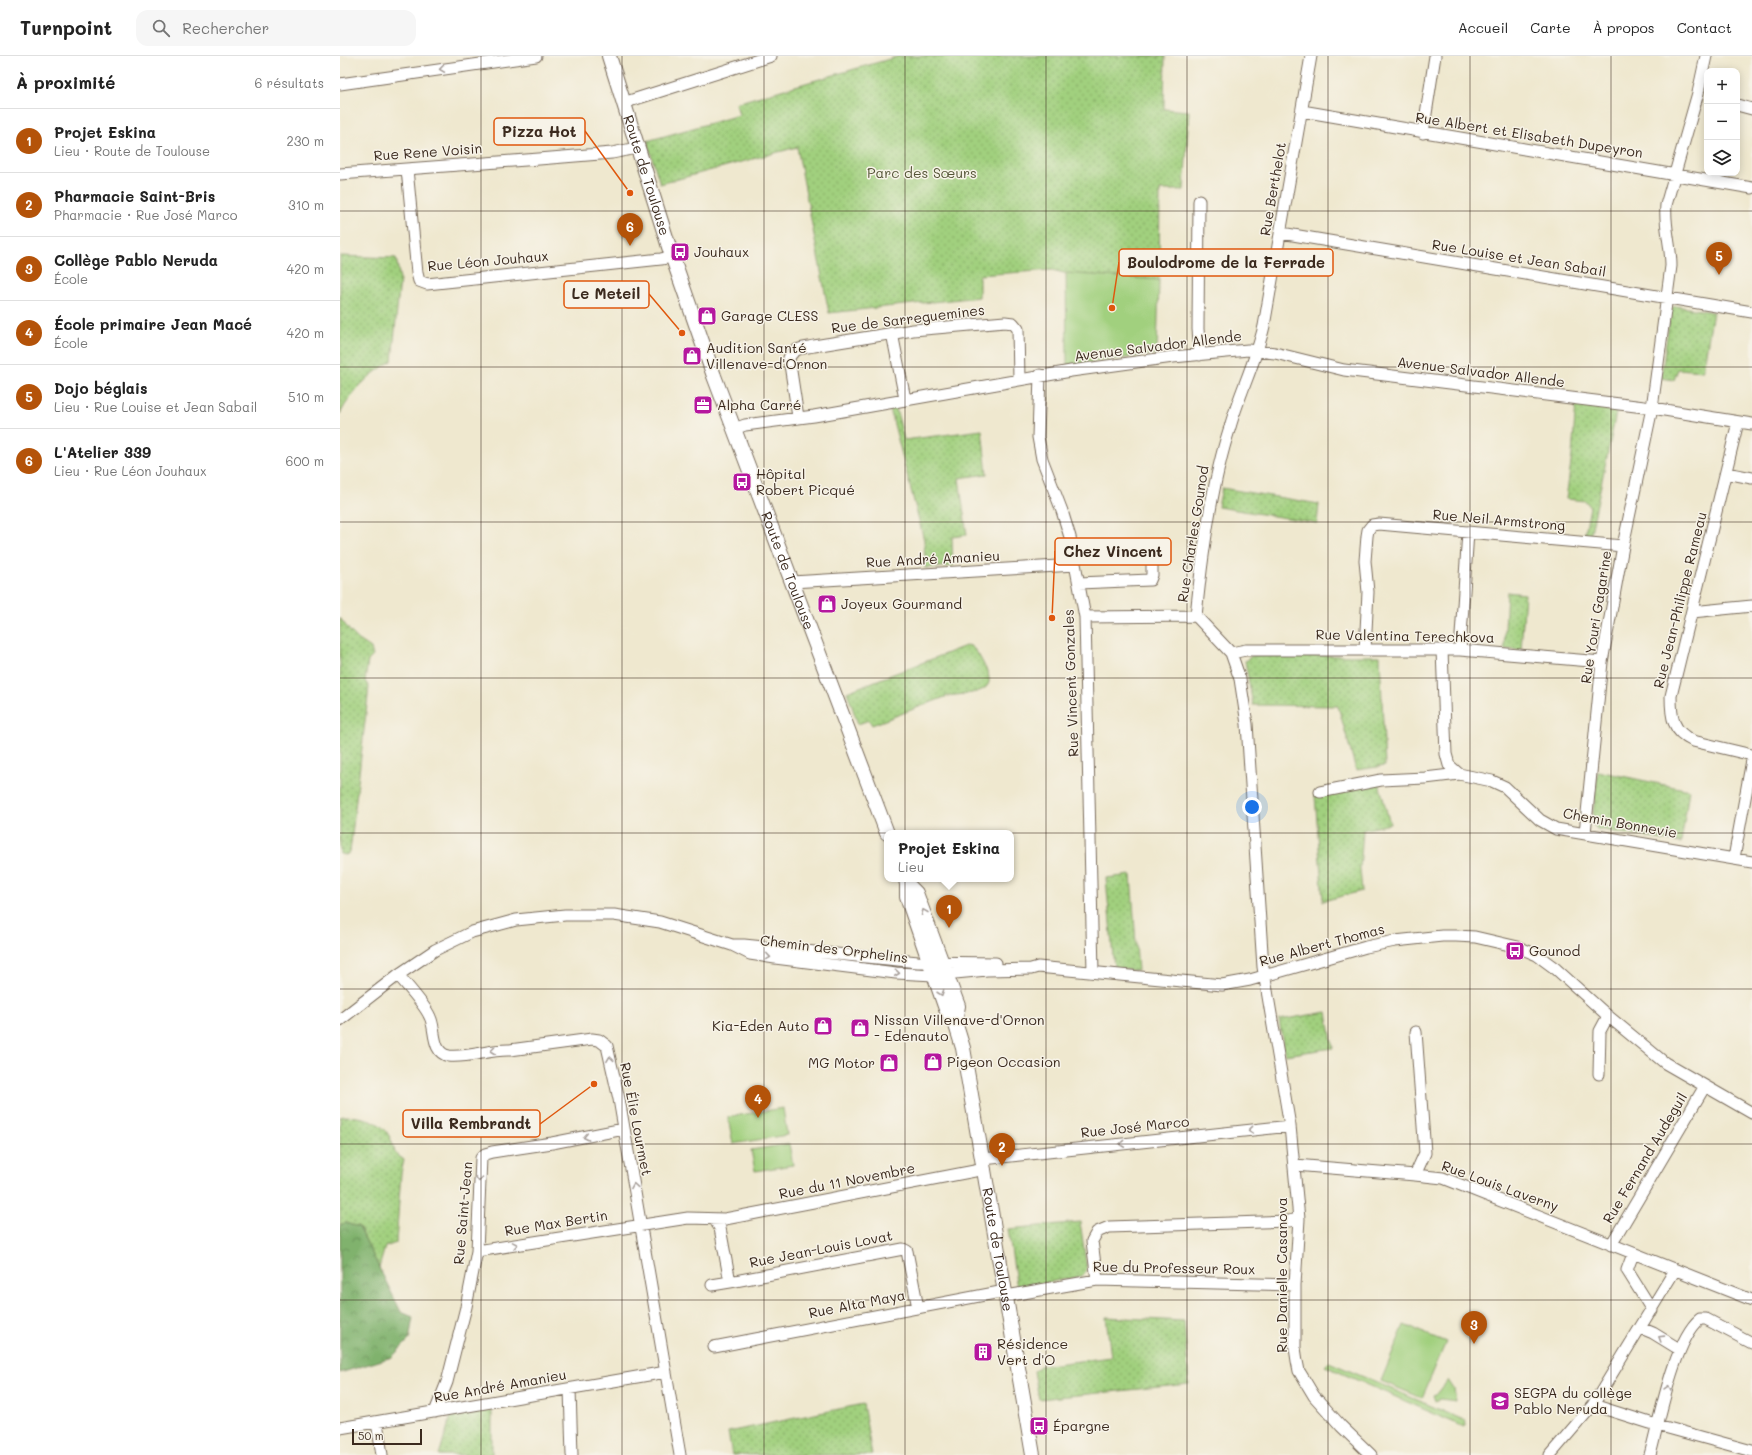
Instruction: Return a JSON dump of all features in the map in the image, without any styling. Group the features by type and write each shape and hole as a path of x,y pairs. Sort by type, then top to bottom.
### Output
{"main road":[{"name":"Route de Toulouse","path":"609,56 672,257 711,369 886,830"},
{"name":"Route de Toulouse","path":"906,882 916,894 939,968 958,1006 955,1022 964,1054 984,1164 1033,1455"}],"street":[{"path":"340,84 536,56"},
{"path":"623,103 770,56"},
{"name":"Rue Berthelot","path":"1258,351 1281,233 1311,56"},
{"path":"1423,133 1435,56"},
{"name":"Rue Youri Gagarine","path":"1585,833 1602,662 1623,546 1652,408 1667,298 1671,266 1671,252 1665,219 1666,205 1702,94 1706,56"},
{"path":"1740,106 1752,109"},
{"name":"Rue Albert et Elisabeth Dupeyron","path":"1302,111 1423,133 1752,188"},
{"name":"Rue Rene Voisin","path":"340,174 605,153 637,148"},
{"name":"Rue Léon Jouhaux","path":"407,169 417,273 419,281 427,284 672,257"},
{"path":"1199,201 1198,329 1200,354"},
{"name":"Rue Louise et Jean Sabail","path":"1281,233 1752,312"},
{"name":"Rue de Sarreguemines","path":"798,417 789,362 791,354 794,351 892,333 997,322 1013,323 1018,329 1020,379"},
{"path":"892,333 905,399"},
{"name":"Avenue Salvador Allende","path":"734,429 745,425 1040,375 1241,350 1282,354 1344,370 1652,408 1752,424"},
{"name":"Rue Charles Gounod","path":"1258,351 1230,426 1216,477 1198,591 1196,616 1231,653 1240,679 1250,750 1264,976"},
{"name":"Rue Vincent Gonzales","path":"1040,375 1038,437 1042,460 1066,524 1086,617 1093,972"},
{"name":"Rue Jean-Philippe Rameau","path":"1738,422 1671,696 1671,712 1678,731 1684,737 1693,741 1752,755"},
{"path":"1726,473 1752,478"},
{"name":"Rue Neil Armstrong","path":"1365,650 1368,592 1365,561 1368,530 1372,525 1379,524 1623,546"},
{"path":"1460,650 1468,532"},
{"path":"1079,583 1150,580 1152,575 1152,558"},
{"name":"Rue André Amanieu","path":"792,582 1075,565"},
{"path":"1692,612 1752,606"},
{"path":"1086,617 1196,616"},
{"name":"Rue Valentina Terechkova","path":"1231,653 1246,650 1460,650 1602,662"},
{"path":"1442,650 1446,754 1450,766 1459,774"},
{"path":"1734,858 1752,760"},
{"name":"Chemin Bonnevie","path":"1320,792 1380,780 1425,778 1459,774 1492,781 1505,787 1540,820 1556,829 1752,862"},
{"name":"Chemin des Orphelins","path":"340,1020 398,975 435,950 472,932 516,920 558,916 614,916 660,922 732,946 744,945 897,961 939,968"},
{"name":"Rue Albert Thomas","path":"939,968 987,970 1031,970 1038,968 1222,985 1264,976 1366,947 1442,936 1475,937 1518,947 1537,955 1556,969 1608,1016 1665,1063 1752,1113"},
{"name":"Rue Élie Lourmet","path":"398,975 430,1015 435,1042 441,1052 446,1056 460,1056 592,1039 603,1042 609,1050 680,1455"},
{"path":"1264,976 1290,1126 1294,1165"},
{"path":"1599,1074 1600,1031 1608,1016"},
{"path":"1415,1175 1425,1153 1416,1032"},
{"name":"Rue Fernand Audeguil","path":"1611,1245 1705,1086"},
{"name":"Rue José Marco","path":"984,1164 1290,1126"},
{"name":"Rue Saint-Jean","path":"435,1412 447,1382 464,1314 477,1248 480,1161 482,1156 492,1152 552,1143 624,1129"},
{"name":"Rue du 11 Novembre","path":"640,1225 688,1218 714,1219 733,1217 984,1164"},
{"name":"Rue Louis Laverny","path":"1294,1165 1442,1178 1752,1300"},
{"name":"Rue Danielle Casanova","path":"1294,1165 1299,1219 1295,1285 1295,1348 1300,1371 1314,1396 1371,1455"},
{"path":"714,1219 720,1228 730,1282"},
{"path":"1097,1280 1092,1241 1097,1232 1109,1227 1289,1222 1299,1219"},
{"name":"Rue Max Bertin","path":"477,1248 640,1225"},
{"name":"Rue Jean-Louis Lovat","path":"712,1285 903,1249 907,1251 918,1308"},
{"path":"1633,1254 1627,1270 1652,1310"},
{"path":"1550,1455 1593,1406 1675,1270"},
{"name":"Rue du Professeur Roux","path":"1006,1294 1097,1280 1295,1285"},
{"name":"Rue Alta Maya","path":"714,1347 918,1308 1006,1294"},
{"path":"1650,1455 1679,1350 1695,1323 1700,1319 1706,1319 1752,1343"},
{"path":"1641,1328 1653,1333 1679,1350"},
{"name":"Rue André Amanieu","path":"340,1428 666,1372"},
{"path":"570,1389 572,1455"},
{"path":"1593,1406 1750,1452"},
{"path":"377,1422 382,1455"}],"green space":[{"name":"Parc des Sœurs","path":"900,56 1165,56 1164,109 1189,111 1184,190 1160,190 1159,280 1068,274 1052,270 979,275 979,297 829,313 797,147 660,184 647,141 739,115 736,103"},
{"path":"340,256 396,258 400,279 392,361 369,377 362,384 350,398 340,414"},
{"path":"1066,273 1159,280 1157,354 1067,365"},
{"path":"1675,306 1713,312 1703,371 1678,369 1674,380 1661,378 1671,309"},
{"path":"1576,403 1617,409 1590,537 1584,538 1590,507 1586,501 1566,499 1572,455"},
{"path":"896,408 904,440 982,430 987,474 959,478 967,535 952,537 953,566 925,568 924,540 890,409"},
{"path":"1222,488 1319,504 1317,523 1218,507"},
{"path":"1507,592 1525,594 1521,650 1504,649"},
{"path":"340,618 359,640 371,648 373,656 368,661 365,681 369,687 350,852 346,855 340,854"},
{"path":"968,645 977,652 988,672 988,684 985,688 973,693 945,697 872,725 869,720 858,724 847,692"},
{"path":"1253,655 1380,656 1385,766 1356,770 1338,706 1253,705 1245,661"},
{"path":"1598,771 1689,790 1681,843 1597,829 1592,823"},
{"path":"1379,783 1390,824 1363,830 1360,869 1362,891 1323,901 1315,796"},
{"path":"1131,875 1138,971 1114,968 1106,878"},
{"path":"1327,1012 1333,1048 1285,1055 1279,1020"},
{"path":"783,1108 787,1135 733,1144 728,1117"},
{"path":"344,1116 371,1120 384,1128 392,1143 395,1153 404,1160 401,1173 396,1243 385,1247 379,1268 359,1227 345,1223 340,1225 340,1117"},
{"path":"789,1144 793,1165 755,1171 751,1150"},
{"path":"1080,1222 1087,1269 1082,1276 1017,1288 1008,1229"},
{"path":"345,1223 359,1227 401,1312 413,1317 409,1340 392,1357 340,1373 340,1225"},
{"path":"1106,1317 1184,1321 1189,1384 1039,1399 1034,1371 1040,1366 1111,1357"},
{"path":"1404,1325 1446,1342 1422,1398 1381,1381"},
{"path":"1329,1362 1466,1421 1464,1427 1325,1366"},
{"path":"1448,1380 1454,1389 1456,1401 1440,1399 1435,1401 1433,1395 1438,1393"},
{"path":"863,1404 872,1455 732,1455 728,1432"},
{"path":"492,1410 492,1455 439,1455 451,1416"}],"place":[{"name":"Pizza Hot","path":"630,193"},
{"name":"L'Atelier 339","path":"630,246"},
{"name":"Jouhaux","path":"680,252"},
{"name":"Dojo béglais","path":"1719,275"},
{"name":"Boulodrome de la Ferrade","path":"1112,308"},
{"name":"Garage CLESS","path":"707,316"},
{"name":"Le Meteil","path":"682,333"},
{"name":"Audition Santé Villenave-d'Ornon","path":"692,356"},
{"name":"Alpha Carré","path":"703,405"},
{"name":"Hôpital Robert Picqué","path":"742,482"},
{"name":"Joyeux Gourmand","path":"827,604"},
{"name":"Chez Vincent","path":"1052,618"},
{"name":"Projet Eskina","path":"949,928"},
{"name":"Gounod","path":"1515,951"},
{"name":"Kia-Eden Auto","path":"823,1026"},
{"name":"Nissan Villenave-d'Ornon - Edenauto","path":"860,1028"},
{"name":"Pigeon Occasion","path":"933,1062"},
{"name":"MG Motor","path":"889,1063"},
{"name":"Villa Rembrandt","path":"594,1084"},
{"name":"École primaire Jean Macé","path":"758,1118"},
{"name":"Pharmacie Saint-Bris","path":"1002,1166"},
{"name":"Collège Pablo Neruda","path":"1474,1344"},
{"name":"Résidence Vert d'O","path":"983,1352"},
{"name":"SEGPA du collège Pablo Neruda","path":"1500,1401"},
{"name":"Épargne","path":"1039,1426"}]}
